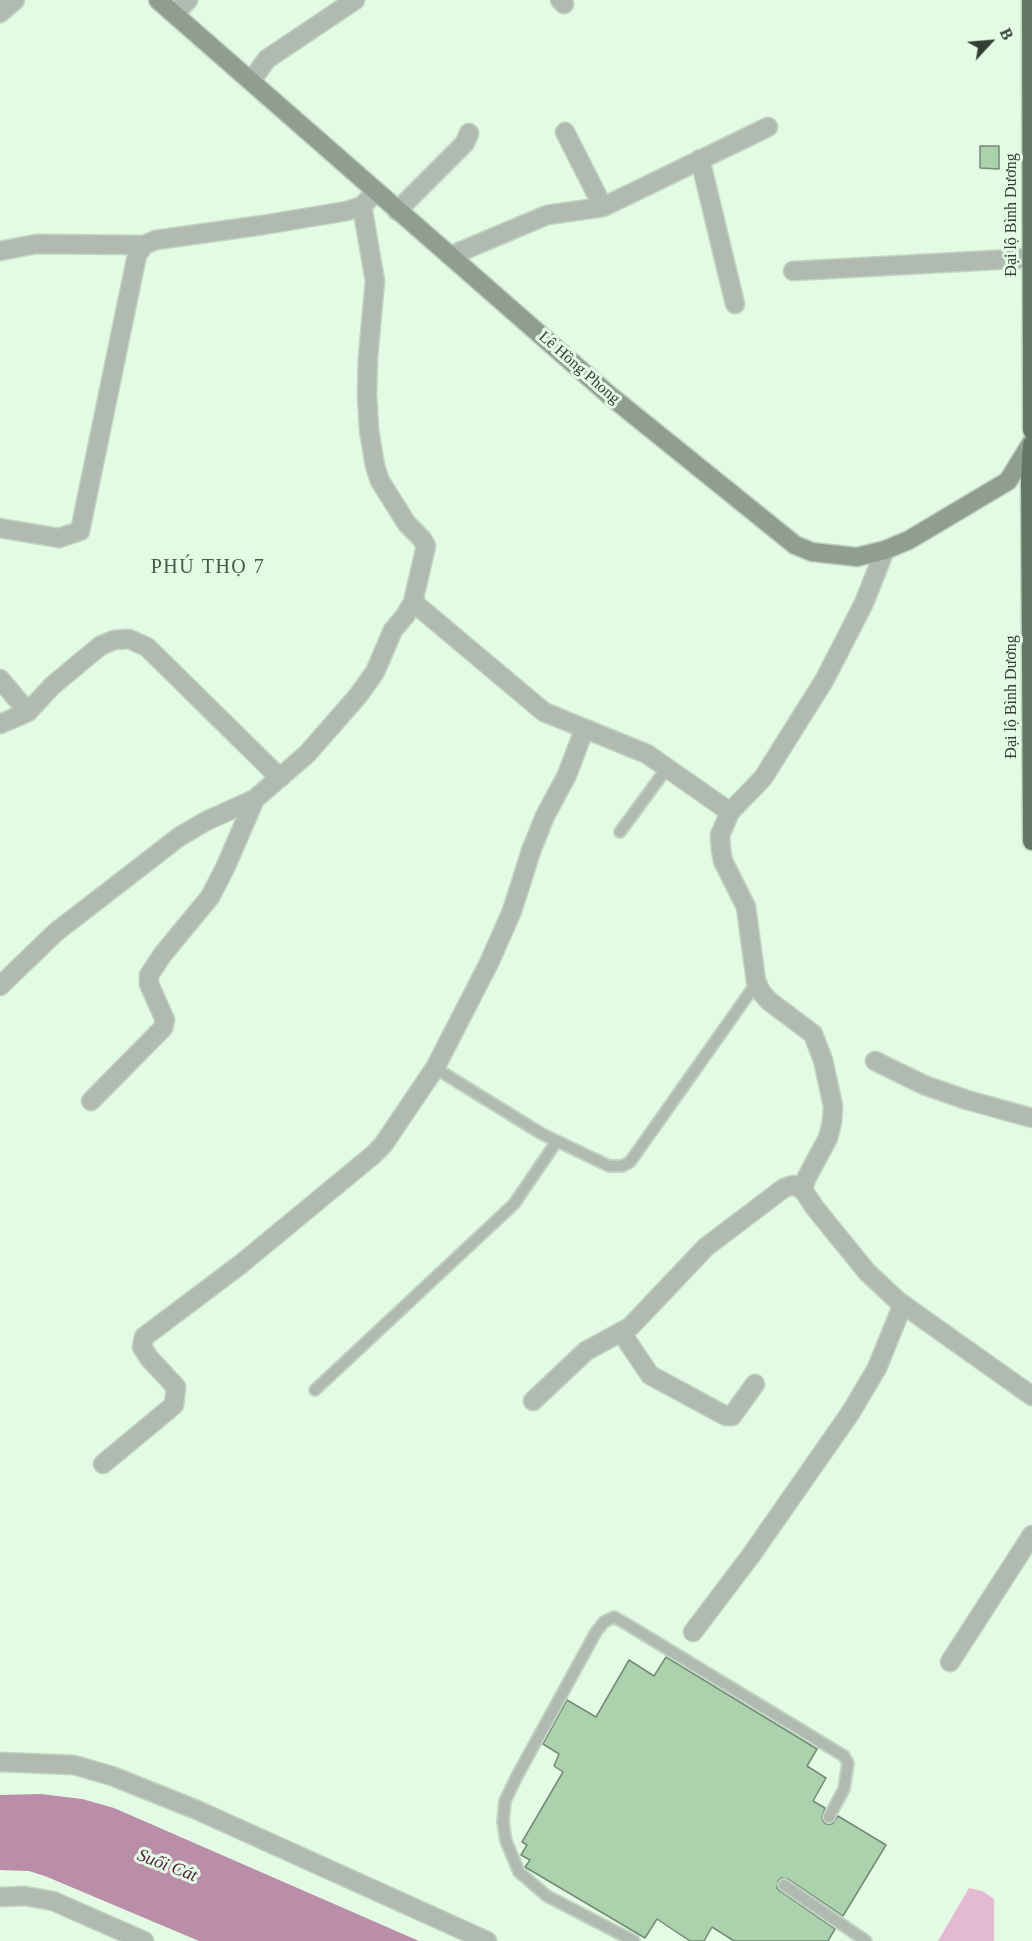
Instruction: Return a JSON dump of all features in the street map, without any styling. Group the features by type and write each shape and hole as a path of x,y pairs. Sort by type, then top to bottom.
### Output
{"highway":[{"name":"Đại lộ Bình Dương","path":"1031,0 1032,430"},
{"name":"Đại lộ Bình Dương","path":"1032,444 1032,841"}],"street":[{"path":"0,13 15,0"},
{"name":"Lê Hồng Phong","path":"158,0 608,394 795,545 812,552 857,556 885,550 909,540 1008,481 1032,444"},
{"path":"175,14 188,0"},
{"path":"251,81 267,59 355,0"},
{"path":"450,256 547,215 603,207 768,128"},
{"path":"566,132 603,207"},
{"path":"397,211 465,143 469,133"},
{"path":"700,159 735,304"},
{"path":"0,251 36,244 144,245 156,240 347,211 362,206 375,192"},
{"path":"0,986 56,932 178,837 206,821 255,799 307,754 357,697 375,672 393,630 413,602 426,546 407,524 380,481 369,430 368,357 375,282 362,206"},
{"path":"0,528 59,538 80,531 137,255 144,245"},
{"path":"793,271 1031,258"},
{"path":"1008,481 1031,478"},
{"path":"803,1190 806,1179 828,1138 832,1122 833,1106 823,1060 813,1034 769,1001 758,986 752,962 746,907 723,861 720,836 730,812 763,778 825,679 864,603 885,550"},
{"path":"413,602 544,712 647,754 730,812"},
{"path":"0,724 28,712 51,686 100,646 114,640 129,639 147,647 280,777"},
{"path":"0,679 28,712"},
{"path":"104,1464 174,1405 176,1388 148,1358 142,1347 144,1337 241,1264 373,1155 435,1068 484,973 512,911 531,851 567,775 584,730"},
{"path":"91,1101 163,1028 165,1020 149,984 149,975 163,954 210,897 255,799"},
{"path":"874,1061 935,1089 994,1109 1032,1118"},
{"path":"533,1401 586,1351 630,1327 706,1247 784,1188 793,1185 803,1190 867,1272 903,1304 1032,1396"},
{"path":"693,1632 752,1554 851,1412 877,1368 903,1304"},
{"path":"621,1332 650,1376 726,1416 732,1416 755,1384"},
{"path":"950,1662 1032,1535"},
{"path":"0,1762 74,1765 112,1776 197,1810 487,1941"},
{"path":"0,1897 25,1896 53,1901 144,1941"}],"lane":[{"path":"620,832 667,768"},
{"path":"435,1068 557,1141 609,1166 622,1166 630,1162 753,988 758,986"},
{"path":"315,1390 514,1204 557,1141"},
{"path":"634,1941 547,1896 519,1872 506,1841 503,1822 505,1802 517,1776 596,1632 604,1622 614,1617 844,1756 848,1763 844,1789 829,1817"},
{"path":"784,1884 866,1941"}],"shaded area":[{"path":"969,1888 982,1891 994,1899 994,1941 938,1941"}],"water":[{"name":"Suối Cát","path":"41,1794 82,1799 114,1808 419,1941 199,1941 45,1876 29,1871 0,1870 0,1795"}],"building":[{"path":"980,146 999,146 999,169 980,168"},
{"path":"666,1657 817,1749 807,1766 826,1778 813,1801 825,1808 823,1821 826,1824 832,1824 838,1816 886,1845 843,1916 788,1879 781,1878 778,1881 777,1888 780,1891 835,1929 828,1941 734,1941 712,1927 704,1941 690,1941 657,1919 645,1938 525,1867 530,1860 521,1855 527,1845 522,1842 563,1772 554,1766 559,1754 543,1744 567,1700 596,1717 629,1660 654,1676"}],"district":[{"name":"PHÚ THỌ 7","path":"208,568"}]}
